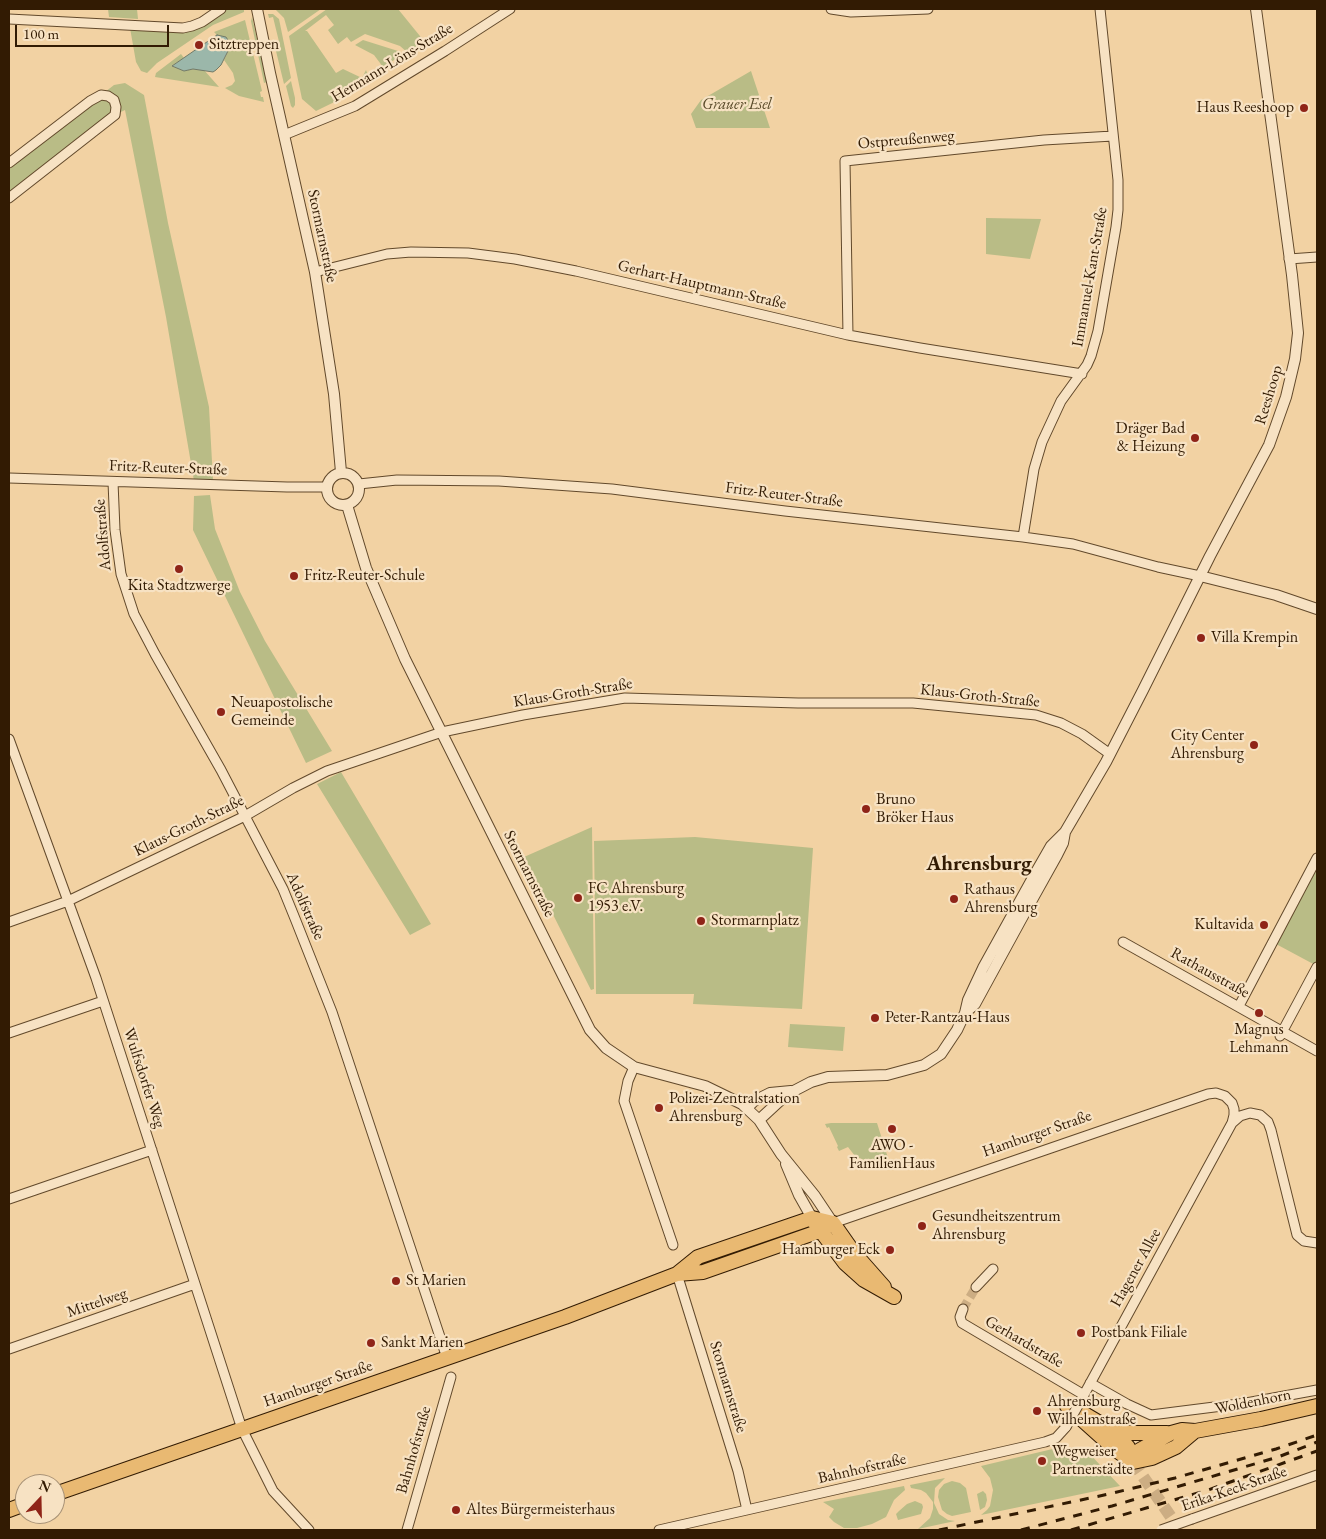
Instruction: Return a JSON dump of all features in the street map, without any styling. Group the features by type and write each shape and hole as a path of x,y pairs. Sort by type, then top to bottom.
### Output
{"main road":[{"name":"Hamburger Straße","path":"65,1491 565,1317 677,1274 698,1258 812,1218"},
{"path":"812,1218 833,1223 854,1253 894,1297 874,1287 845,1263 812,1218"},
{"name":"Hamburger Straße","path":"677,1274 702,1272 820,1230 833,1223"},
{"name":"Woldenhorn","path":"1133,1462 1128,1447 1111,1430 1088,1415 1066,1406 1116,1450 1133,1462 1152,1458 1176,1447 1196,1431"},
{"name":"Woldenhorn","path":"1133,1462 1140,1450 1171,1433 1182,1430 1196,1431 1317,1406"},
{"name":"Woldenhorn","path":"1111,1430 1130,1434 1171,1433"}],"street":[{"path":"9,19 183,28 202,22 220,9"},
{"name":"Stormarnstraße","path":"257,9 315,272 334,394 342,472"},
{"name":"Hermann-Löns-Straße","path":"284,135 355,106 510,9"},
{"path":"831,9 851,12 928,9"},
{"name":"Immanuel-Kant-Straße","path":"1023,537 1034,469 1042,442 1061,401 1082,374 1092,356 1116,226 1118,180 1100,9"},
{"name":"Reeshoop","path":"792,1091 811,1082 828,1077 887,1075 924,1065 941,1054 965,1014 975,1004 1028,909 1063,843 1066,832 1110,754 1269,445 1286,396 1295,359 1298,333 1256,9"},
{"path":"9,163 90,101 101,95 108,96 114,100 115,115 9,198"},
{"name":"Ostpreußenweg","path":"848,334 845,161 1044,140 1113,136"},
{"name":"Gerhart-Hauptmann-Straße","path":"315,272 387,254 411,252 468,253 515,259 576,271 848,334 920,348 1082,374"},
{"path":"1289,259 1317,257"},
{"path":"342,472 353,475 359,484 358,496 347,505 334,502 328,495 327,487 331,478 342,472"},
{"name":"Fritz-Reuter-Straße","path":"9,478 287,488 327,487"},
{"name":"Fritz-Reuter-Straße","path":"359,484 397,480 499,482 612,489 1073,544 1158,567 1200,576"},
{"name":"Adolfstraße","path":"113,482 115,530 120,574 134,614 283,890 332,1012 447,1358"},
{"name":"Stormarnstraße","path":"347,505 366,568 382,608 588,1027 600,1044 634,1067 706,1086 734,1099 759,1120 781,1154"},
{"path":"1200,576 1317,609"},
{"name":"Klaus-Groth-Straße","path":"9,922 68,901 244,816 292,788 327,771 442,732 523,715 625,698 798,703 913,703 1036,715 1075,730 1110,754"},
{"name":"Wulfsdorfer Weg","path":"9,739 103,1001 242,1429"},
{"path":"1239,1006 1317,858"},
{"name":"Rathausstraße","path":"1123,942 1239,1006 1281,1033 1317,1051"},
{"path":"1281,1033 1317,967"},
{"path":"9,1033 103,1001"},
{"path":"634,1067 628,1081 624,1100 673,1245"},
{"path":"747,1108 754,1101 770,1093 792,1091"},
{"path":"759,1120 774,1104 792,1091"},
{"name":"Hamburger Straße","path":"833,1223 1208,1094 1219,1094 1230,1100 1234,1112 1232,1123"},
{"path":"1232,1123 1240,1116 1250,1113 1260,1115 1268,1122 1295,1231 1298,1237 1304,1241 1317,1243"},
{"name":"Hagener Allee","path":"1066,1427 1232,1123"},
{"path":"9,1199 152,1150"},
{"path":"781,1154 799,1195 812,1218"},
{"path":"781,1154 806,1183 833,1223"},
{"path":"976,1287 993,1269"},
{"name":"Stormarnstraße","path":"677,1274 738,1471 747,1510"},
{"name":"Mittelweg","path":"9,1349 195,1284"},
{"name":"Gerhardstraße","path":"964,1309 960,1317 962,1323 1082,1398"},
{"name":"Bahnhofstraße","path":"407,1530 451,1377"},
{"path":"1090,1383 1151,1415 1246,1403 1317,1390"},
{"name":"Bahnhofstraße","path":"660,1530 1045,1442 1056,1438 1066,1427"},
{"path":"242,1429 273,1491 309,1530"},
{"name":"Erika-Keck-Straße","path":"1161,1530 1317,1475"}],"green space":[{"path":"108,9 137,9 138,19 109,17"},
{"path":"227,9 244,9 244,12 213,25 157,63 147,73 141,71 136,62 130,28 207,21"},
{"path":"275,9 321,9 288,32 284,18"},
{"path":"327,9 398,9 424,41 408,53 400,46 365,34 351,42 347,37 338,44 328,30 334,25 326,15 305,31 307,31 336,73 343,69 362,78 366,70 370,81 365,87 316,111 302,99 289,36"},
{"path":"268,14 273,14 279,19 291,78 284,84 276,51 281,50 273,17 269,18"},
{"path":"252,17 267,82 264,83 251,21"},
{"path":"245,20 262,91 260,92 261,97 263,97 264,102 239,96 225,88 232,85 235,81 233,73 224,60 231,45 226,37 217,35 214,32"},
{"path":"363,40 398,51 402,55 383,67 374,55 355,45"},
{"path":"181,54 184,58 172,66 184,71 193,69 204,70 219,87 155,77 156,73"},
{"name":"Grauer Esel","path":"751,71 770,128 696,128 691,114 701,100"},
{"path":"291,81 295,98 293,108 286,86"},
{"path":"125,83 144,95 168,223 209,407 213,480 194,481 166,317 125,110 102,121 9,193 9,167 114,85"},
{"path":"986,218 1041,219 1030,259 986,254"},
{"path":"210,495 215,529 240,592 265,641 332,751 306,763 193,530 194,496"},
{"path":"341,772 431,924 410,935 317,784"},
{"path":"592,827 594,989 591,990 524,857"},
{"name":"Stormarnplatz","path":"695,837 813,848 802,1009 693,1004 694,994 596,994 594,841"},
{"path":"1317,869 1317,966 1276,944"},
{"path":"790,1024 845,1027 843,1051 788,1047"},
{"path":"877,1123 888,1158 877,1162 868,1162 855,1156 848,1147 839,1151 829,1127 827,1128 825,1124"},
{"path":"1061,1447 1079,1456 1085,1449 1120,1486 981,1515 990,1506 993,1490 990,1478 981,1466"},
{"path":"945,1478 935,1488 934,1503 939,1514 948,1520 955,1521 918,1529 930,1518 933,1502 926,1493 911,1488 910,1485"},
{"path":"952,1481 960,1483 966,1488 971,1512 952,1516 942,1510 938,1497 939,1490 944,1484"},
{"path":"904,1486 905,1490 894,1500 886,1517 872,1524 857,1528 844,1528 834,1522 829,1517 834,1509 823,1502"},
{"path":"983,1491 986,1494 987,1500 985,1507 980,1510 977,1494"},
{"path":"915,1501 922,1504 921,1514 898,1520 896,1514 907,1504"}],"shaded area":[{"path":"217,35 226,37 231,45 221,65 216,70 213,72 193,69 184,71 172,66"}],"tunnel":[{"path":"963,1309 976,1287"},
{"path":"1133,1462 1180,1530"}],"railway":[{"path":"939,1530 1175,1478 1276,1449 1317,1435"},
{"path":"1021,1530 1112,1506 1278,1457 1317,1442"},
{"path":"1071,1530 1208,1490 1317,1451"}],"place":[{"name":"Sitztreppen","path":"199,45"},
{"name":"Haus Reeshoop","path":"1304,108"},
{"name":"Dräger Bad & Heizung","path":"1195,438"},
{"name":"Kita Stadtzwerge","path":"179,569"},
{"name":"Fritz-Reuter-Schule","path":"294,576"},
{"name":"Villa Krempin","path":"1201,638"},
{"name":"Neuapostolische Gemeinde","path":"221,712"},
{"name":"City Center Ahrensburg","path":"1254,745"},
{"name":"Bruno Bröker Haus","path":"866,809"},
{"name":"FC Ahrensburg 1953 e.V.","path":"578,898"},
{"name":"Rathaus Ahrensburg","path":"954,899"},
{"name":"Stormarnplatz","path":"701,921"},
{"name":"Kultavida","path":"1264,925"},
{"name":"Magnus Lehmann","path":"1259,1013"},
{"name":"Peter-Rantzau-Haus","path":"875,1018"},
{"name":"Polizei-Zentralstation Ahrensburg","path":"659,1108"},
{"name":"AWO - FamilienHaus","path":"892,1129"},
{"name":"Gesundheitszentrum Ahrensburg","path":"922,1226"},
{"name":"Hamburger Eck","path":"890,1250"},
{"name":"St Marien","path":"396,1281"},
{"name":"Postbank Filiale","path":"1081,1333"},
{"name":"Sankt Marien","path":"371,1343"},
{"name":"Ahrensburg Wilhelmstraße","path":"1037,1411"},
{"name":"Wegweiser Partnerstädte","path":"1042,1461"},
{"name":"Altes Bürgermeisterhaus","path":"456,1510"}],"district":[{"name":"Ahrensburg","path":"979,864"}]}
